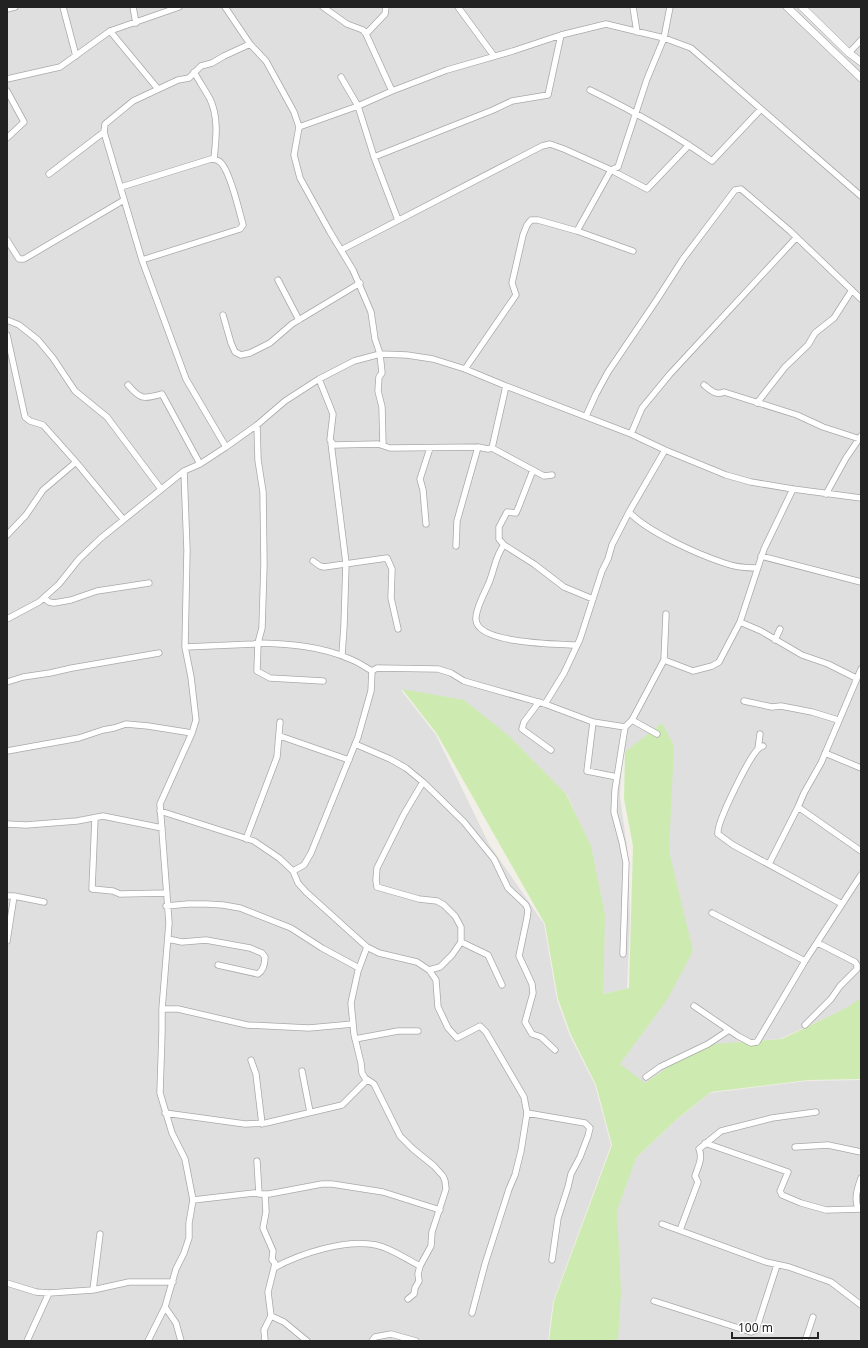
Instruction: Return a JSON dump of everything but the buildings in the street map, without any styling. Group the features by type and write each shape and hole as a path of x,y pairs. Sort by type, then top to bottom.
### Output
{"street":[{"path":"7,9 15,7"},
{"path":"63,7 76,56"},
{"path":"133,7 136,23"},
{"path":"7,79 60,67 110,31 179,7"},
{"path":"225,7 250,44 266,62 294,112 299,127 294,155 300,178 360,283 371,312 375,339 380,354 382,373 379,377 378,391 382,407 383,446"},
{"path":"323,7 347,24 363,30 392,91"},
{"path":"366,34 385,14 386,7"},
{"path":"458,7 494,56"},
{"path":"633,7 637,32"},
{"path":"577,231 611,170 618,167 647,79 664,38 670,7"},
{"path":"787,7 861,78"},
{"path":"802,7 849,53 861,62"},
{"path":"299,127 358,106 447,70 561,35 606,24 664,38 691,48 861,196"},
{"path":"110,31 158,89"},
{"path":"374,157 512,101 548,95 561,35"},
{"path":"849,53 861,40"},
{"path":"226,447 186,379 142,260 104,132 105,124 133,101 178,80 189,78 201,66 212,63 250,44"},
{"path":"194,72 210,100 214,114 217,128 214,159"},
{"path":"341,76 358,106 374,157 398,220"},
{"path":"590,90 636,112 712,161 761,109"},
{"path":"7,91 24,122 7,138"},
{"path":"49,174 104,132"},
{"path":"341,250 542,146 550,144 611,170 647,189 689,145"},
{"path":"121,187 211,158 223,165 233,188 242,221 240,229 142,260"},
{"path":"586,416 596,394 612,366 683,259 735,190 741,189 861,299"},
{"path":"7,240 20,258 24,260 124,200"},
{"path":"465,369 516,295 512,283 523,235 531,220 538,220 577,231 634,251"},
{"path":"631,434 642,408 670,374 796,238"},
{"path":"278,280 299,320"},
{"path":"223,315 235,352 241,355 250,353 270,343 292,324 360,283"},
{"path":"757,403 785,367 808,345 815,333 834,318 852,290"},
{"path":"7,320 18,324 38,340 53,358 75,391 107,417 161,489"},
{"path":"7,335 25,417 30,421 43,425 124,519"},
{"path":"7,619 33,606 44,598 59,584 90,549 124,519 184,471 200,464 226,447 257,425 285,401 319,379 354,361 380,354 407,355 433,359 465,369 631,434 726,476 793,489 861,498"},
{"path":"319,379 333,414 330,440 346,564 342,655"},
{"path":"128,385 137,395 146,398 162,394 200,464"},
{"path":"704,385 714,393 720,394 724,392 797,415 823,427 860,437 846,458 826,494"},
{"path":"492,448 506,386"},
{"path":"257,425 258,460 263,492 264,525 263,621 258,642 257,671 270,678 323,681"},
{"path":"331,443 336,445 378,444 390,448 492,448 544,476 552,475"},
{"path":"456,546 457,521 478,447"},
{"path":"426,524 423,490 420,479 430,448"},
{"path":"546,704 564,674 580,639 612,545 629,512 665,450"},
{"path":"7,534 26,516 43,490 76,462"},
{"path":"533,470 516,512 507,512 499,527 499,538 504,545 534,564 564,587 593,599"},
{"path":"148,1341 166,1307 176,1269 189,1238 189,1223 193,1200 185,1159 172,1133 160,1093 162,1009 169,923 166,906 167,893 160,804 192,733 196,720 191,677 185,647 187,550 184,471"},
{"path":"664,660 693,671 712,666 719,662 740,622 757,568 793,489"},
{"path":"629,512 640,522 674,542 724,564 742,568 757,568"},
{"path":"504,545 500,550 482,600 476,618 477,625 486,632 506,640 544,644 576,645"},
{"path":"762,556 861,582"},
{"path":"313,561 324,567 387,558 392,569 391,598 398,628"},
{"path":"44,598 49,602 54,603 71,600 97,591 149,583"},
{"path":"623,954 626,863 614,812 617,777 625,727 632,720 664,660 666,614"},
{"path":"740,622 761,631 802,655 828,664 856,678"},
{"path":"776,640 780,629"},
{"path":"185,647 254,644 258,642 306,646 342,655 372,671"},
{"path":"7,682 23,677 159,653"},
{"path":"372,671 377,668 438,669 464,681 546,704 593,722 625,727"},
{"path":"769,864 804,792 821,763 861,669"},
{"path":"293,871 304,865 311,853 349,760 360,731 371,691 372,671"},
{"path":"744,701 772,707 781,706 812,712 838,720"},
{"path":"539,702 524,722 522,729 551,750"},
{"path":"632,720 657,734"},
{"path":"246,839 277,757 280,722"},
{"path":"593,722 587,771 617,777"},
{"path":"7,751 79,738 126,724 192,733"},
{"path":"760,734 761,748 748,763 726,809 717,832 733,845 842,904"},
{"path":"280,736 349,760"},
{"path":"355,744 390,759 406,768 423,782 464,822 494,859 508,888 526,905 528,910 527,918 519,956 532,984 533,993 525,1022 532,1034 541,1037 555,1050"},
{"path":"825,753 861,768"},
{"path":"423,782 404,814 377,868 376,880 377,887 419,899 437,901 444,905 455,916 461,927 461,942 440,968 429,970"},
{"path":"798,807 861,851"},
{"path":"160,811 254,841 293,871 298,882 306,892 367,947 379,953 417,962 429,970 436,980 438,1007 448,1028 457,1038 480,1026 486,1032 524,1097 527,1113 521,1151 515,1175 509,1189 485,1264 472,1313"},
{"path":"7,824 26,825 107,817 162,828"},
{"path":"94,818 92,889 114,891 120,894 167,893"},
{"path":"694,1006 751,1043 757,1042 805,962 861,875"},
{"path":"7,896 44,902"},
{"path":"7,941 14,896"},
{"path":"166,906 188,904 223,904 240,908 291,928 322,948 359,968"},
{"path":"712,913 805,962"},
{"path":"168,939 182,942 206,940 250,948 265,956 264,967 262,972 258,974 218,965"},
{"path":"461,942 488,955 502,985"},
{"path":"805,1025 831,999 840,986 857,969 855,962 818,943"},
{"path":"367,947 359,968 351,1003 355,1039 362,1073 367,1080 374,1084 400,1136 443,1176 446,1189 432,1232 431,1246 420,1266 418,1274 419,1281 415,1288 414,1294 408,1299"},
{"path":"162,1009 178,1009 247,1025 309,1028 353,1024"},
{"path":"646,1077 667,1063 708,1044 729,1030"},
{"path":"355,1039 398,1031 418,1031"},
{"path":"251,1060 256,1074 262,1124"},
{"path":"302,1071 310,1112"},
{"path":"165,1113 245,1124 262,1124 285,1120 310,1112 342,1105 367,1080"},
{"path":"680,1230 698,1182 695,1176 700,1161 701,1154 699,1149 721,1131 772,1118 816,1112"},
{"path":"527,1113 585,1124 590,1128 580,1157 571,1174 558,1218 552,1260"},
{"path":"705,1144 788,1172 780,1191 782,1195 800,1203 826,1210 860,1209"},
{"path":"795,1147 828,1146 861,1152"},
{"path":"257,1161 266,1212 263,1228 273,1251 272,1260 275,1263 268,1292 271,1316 264,1330 265,1341"},
{"path":"860,1209 857,1205 856,1199 861,1178"},
{"path":"193,1200 254,1193 262,1194 322,1184 332,1184 383,1192 440,1210"},
{"path":"662,1224 777,1265 790,1267 831,1282 861,1305"},
{"path":"93,1290 100,1234"},
{"path":"274,1268 286,1261 324,1248 339,1245 363,1244 375,1244 420,1266"},
{"path":"654,1301 751,1332 756,1330 777,1265"},
{"path":"7,1283 27,1290 49,1293 93,1290 129,1282 173,1282"},
{"path":"27,1341 49,1293"},
{"path":"166,1307 176,1323 181,1341"},
{"path":"271,1316 284,1322 307,1341"},
{"path":"805,1341 812,1316"},
{"path":"372,1341 375,1337 391,1334 416,1341"}],"shaded area":[{"path":"7,7 861,7 861,999 847,1008 780,1039 699,1046 644,1084 619,1065 667,851 657,735 622,753 620,797 627,847 630,915 627,989 602,994 590,847 567,795 508,737 463,701 401,690 436,735 489,844 544,924 557,1000 570,1036 595,1085 611,1145 553,1302 548,1341 7,1341"},
{"path":"861,1080 861,1341 611,1341 617,1339 620,1292 616,1212 635,1159 676,1120 710,1093 807,1081"}],"green space":[{"path":"402,689 464,700 509,736 566,794 591,846 605,915 603,994 629,988 633,846 624,799 625,752 662,723 674,746 669,851 693,951 667,1000 620,1064 645,1083 700,1045 782,1039 848,1007 861,998 861,1079 809,1080 711,1092 677,1119 636,1158 617,1211 621,1292 618,1339 610,1341 549,1341 554,1301 612,1145 596,1085 571,1035 558,999 545,924 437,734"}]}
